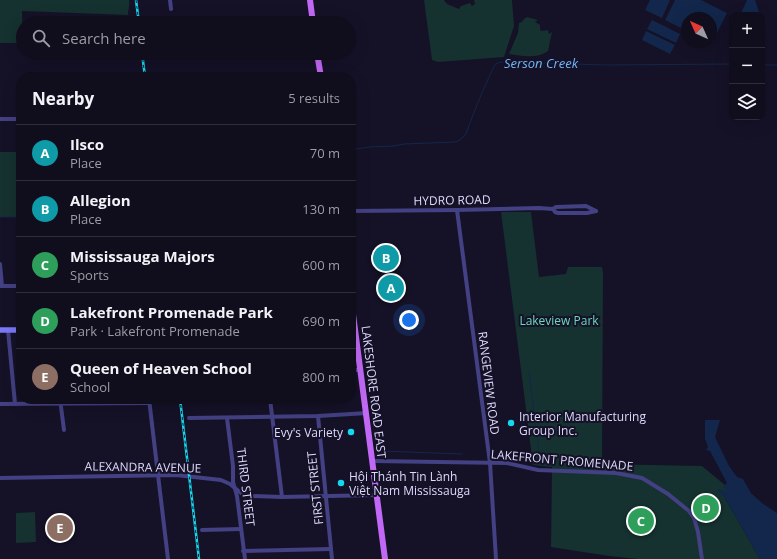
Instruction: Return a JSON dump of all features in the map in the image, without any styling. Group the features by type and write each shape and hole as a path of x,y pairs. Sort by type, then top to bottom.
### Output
{"main road":[{"path":"310,0 312,16"},
{"path":"318,60 320,72"},
{"name":"LAKESHORE ROAD EAST","path":"356,341 385,559"}],"street":[{"path":"170,0 171,9"},
{"path":"0,119 16,119"},
{"path":"556,206 586,206 596,211 586,213 558,213 552,209 556,206"},
{"name":"HYDRO ROAD","path":"356,211 552,209"},
{"name":"RANGEVIEW ROAD","path":"457,210 490,463 496,559"},
{"path":"0,264 1,286 16,286"},
{"path":"0,330 16,330"},
{"path":"0,404 15,404 8,330"},
{"path":"356,370 361,370"},
{"path":"60,404 64,430"},
{"path":"149,404 168,559"},
{"path":"271,404 282,497"},
{"path":"189,418 366,414"},
{"name":"FIRST STREET","path":"318,416 332,559"},
{"name":"THIRD STREET","path":"227,418 234,488 237,496 245,559"},
{"name":"LAKEFRONT PROMENADE","path":"372,461 507,463 538,470 616,473 642,478 668,494 689,511 694,518 697,528 702,559"},
{"name":"ALEXANDRA AVENUE","path":"0,478 158,475 215,478 225,481 242,493 252,496 282,497 377,495"},
{"path":"202,530 241,529"},
{"path":"244,551 331,549"}],"green space":[{"path":"0,0 129,0 128,15 22,11 22,16 16,16 16,43 0,43"},
{"path":"424,0 444,0 447,4 459,9 461,6 470,3 472,6 475,4 474,0 512,0 514,26 504,57 438,62 432,60"},
{"path":"527,17 538,20 535,22 540,25 540,30 548,30 549,34 552,32 548,51 544,54 534,56 509,54 518,33 519,23"},
{"path":"0,152 16,152 16,217 0,217"},
{"name":"Lakeview Park","path":"501,212 531,212 539,277 566,274 568,267 602,267 602,464 702,466 725,485 724,487 729,492 727,493 719,489 718,490 725,498 760,559 637,559 551,547 552,467 533,465"},
{"path":"35,512 36,542 16,543 16,513"}],"water":[{"path":"650,0 670,0 662,18 645,10"},
{"path":"675,0 701,0 727,13 717,33 717,12 681,12 681,28 665,20"},
{"path":"747,0 755,0 759,12 741,12"},
{"path":"652,20 680,34 676,43 647,29"},
{"path":"646,31 675,45 670,54 642,40"},
{"path":"705,420 720,420 715,437 729,466 737,477 743,479 751,493 762,503 777,513 777,559 760,559 725,498 717,490 719,489 727,493 728,492 723,487 727,483 710,451 706,450 708,447 705,439"}],"waterway":[{"name":"Serson Creek","path":"356,149 404,144 455,142 460,140 466,134 490,75 496,64 502,62 606,65 729,64"},
{"name":"Serson Creek","path":"765,65 777,65"},
{"name":"Serson Creek","path":"0,217 16,217"},
{"path":"529,373 539,451 542,457 556,458"},
{"path":"381,451 462,454"}],"railway":[{"path":"136,0 138,16"},
{"path":"143,60 144,72"},
{"path":"181,404 199,559"}],"place":[{"name":"Allegion","path":"386,258"},
{"name":"Ilsco","path":"391,288"},
{"name":"Interior Manufacturing Group Inc.","path":"511,423"},
{"name":"Evy's Variety","path":"351,432"},
{"name":"Hội Thánh Tin Lành Việt Nam Mississauga","path":"341,483"},
{"name":"Lakefront Promenade Park","path":"706,508"},
{"name":"Mississauga Majors","path":"641,521"},
{"name":"Queen of Heaven School","path":"60,528"}]}
